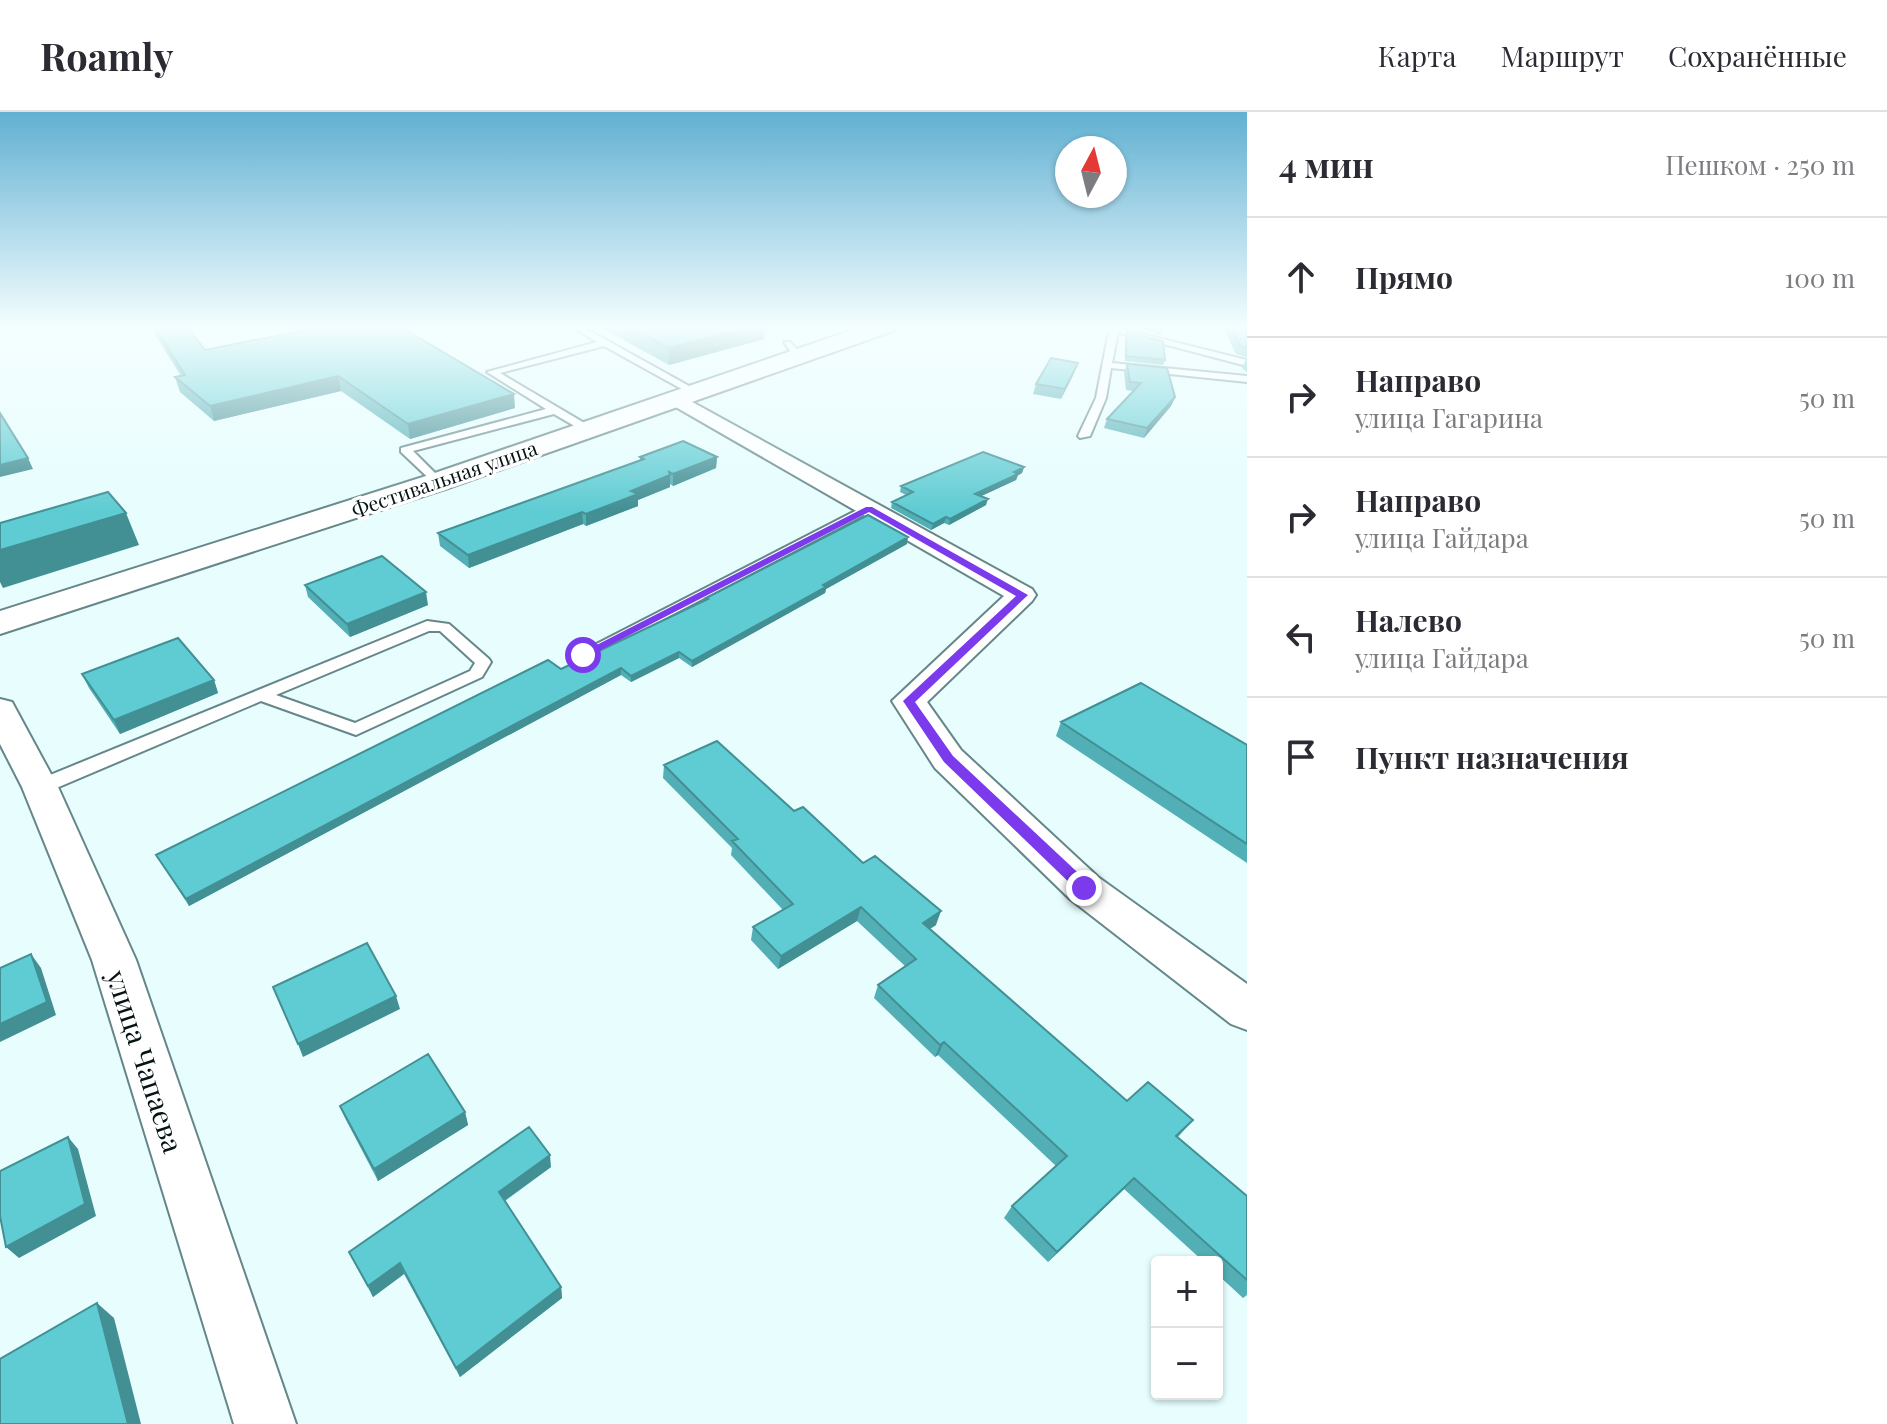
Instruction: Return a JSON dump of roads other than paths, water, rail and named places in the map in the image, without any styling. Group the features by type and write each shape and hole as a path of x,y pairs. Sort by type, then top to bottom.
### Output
{"street":[{"name":"Фестивальная улица","path":"0,623 437,482 702,387"},
{"path":"683,395 869,509 1022,595 909,701 948,759 1084,888 1247,1010"},
{"name":"улица Чапаева","path":"0,710 40,787 114,960 265,1424"}],"lane":[{"path":"517,387 587,429"},
{"path":"671,387 683,395"},
{"path":"1084,436 1103,387"},
{"path":"437,482 405,450 555,410"},
{"path":"583,655 869,509"},
{"path":"40,787 427,626 444,627 483,662 476,674 356,729 263,696"}]}
